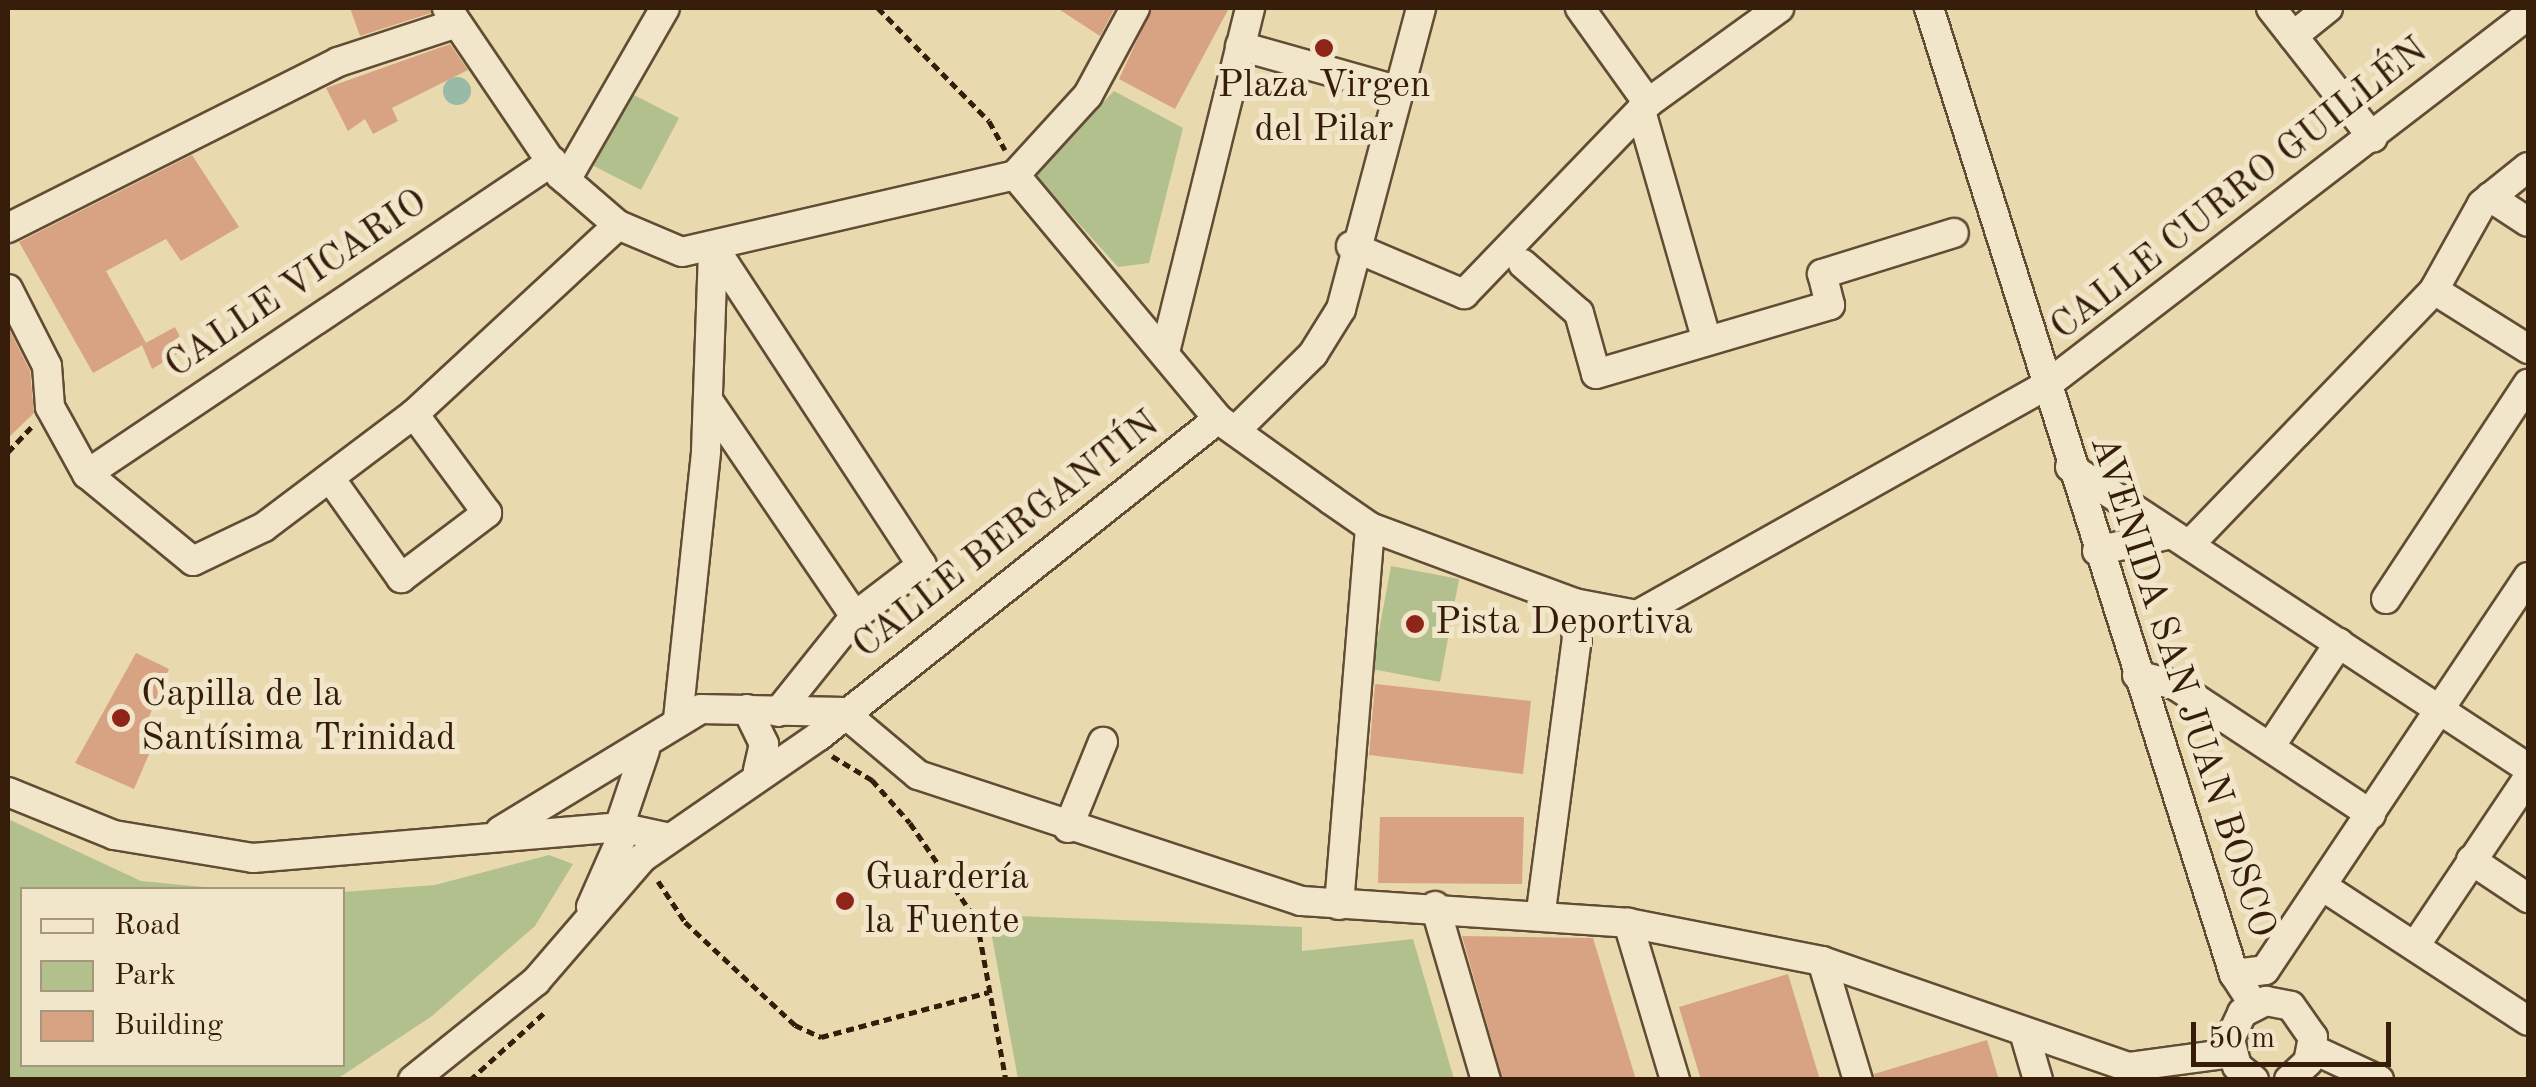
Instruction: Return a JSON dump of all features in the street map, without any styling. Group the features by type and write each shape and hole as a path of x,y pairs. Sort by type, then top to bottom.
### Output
{"street":[{"path":"559,171 665,8"},
{"path":"8,228 338,62 450,16 559,171 618,225 682,252 1015,175 1088,96 1135,8"},
{"path":"1166,348 1250,8"},
{"name":"CALLE BERGANTÍN","path":"414,1080 536,981 642,858 758,770 808,741 1226,426 1313,354 1341,308 1351,246 1421,8"},
{"path":"1580,8 1644,107 1707,341"},
{"path":"1351,246 1464,294 1644,107 1779,8"},
{"name":"AVENIDA SAN JUAN BOSCO","path":"1928,8 2044,388 2234,974 2254,1005"},
{"path":"2271,8 2373,138"},
{"path":"2292,36 2328,8"},
{"name":"CALLE CURRO GUILLÉN","path":"1015,175 1166,348 1226,426 1370,527 1574,603 1637,615 2044,388 2528,15"},
{"path":"1240,46 1396,90"},
{"path":"2097,551 2180,540 2434,290 2490,197 2528,168"},
{"name":"CALLE VICARIO","path":"86,474 559,171"},
{"path":"2490,197 2528,222"},
{"path":"8,289 46,366 50,407 86,474 194,561 219,556 414,414 618,225"},
{"path":"1523,264 1579,313 1596,374 1830,304 1822,274 1954,233"},
{"path":"678,719 689,646 708,400 712,246"},
{"path":"712,246 922,565 856,616 778,712"},
{"path":"2434,290 2528,349"},
{"path":"2386,599 2528,384"},
{"path":"708,400 856,616"},
{"path":"330,478 401,578 487,513 414,414"},
{"path":"2070,467 2528,768"},
{"path":"1339,905 1370,527"},
{"path":"2234,974 2266,970 2528,578"},
{"path":"1541,910 1577,639 1574,603"},
{"path":"2270,747 2339,643"},
{"path":"689,646 764,744 758,770"},
{"path":"2137,675 2175,685 2371,814"},
{"path":"494,834 645,750 678,719 733,708"},
{"name":"CALLE BERGANTÍN","path":"733,708 843,712"},
{"path":"843,712 918,775 1068,828 1339,905 1541,910 1822,960 2128,1066 2232,1053"},
{"path":"1068,828 1103,742"},
{"path":"586,922 622,829 645,750"},
{"path":"2415,946 2528,778"},
{"path":"8,792 114,835 253,858 494,834 622,829 670,838"},
{"path":"581,830 600,839 606,866"},
{"path":"2471,860 2528,898"},
{"path":"2322,886 2528,1021"},
{"path":"1435,906 1486,1080"},
{"path":"1628,923 1675,1080"},
{"path":"1822,960 1858,1080"},
{"path":"2254,1080 2232,1053 2234,1025 2254,1005 2291,1006 2309,1024 2312,1050 2288,1080"},
{"path":"2024,1032 2038,1080"},
{"path":"2312,1050 2379,1080"}],"path":[{"path":"878,8 990,122 1015,175"},
{"path":"808,741 872,780 910,823 977,921 1006,1080"},
{"path":"642,858 685,922 795,1025 821,1036 989,992"}],"green space":[{"path":"1114,91 1183,128 1149,263 1118,267 1034,174"},
{"path":"628,92 679,118 641,190 590,164"},
{"name":"Pista Deportiva","path":"1391,566 1459,579 1440,682 1372,669"},
{"path":"8,819 141,881 204,887 20,887 20,1067 345,1067 345,892 435,885 549,855 573,864 535,926 432,1016 337,1079 8,1079"},
{"path":"988,915 1302,927 1302,951 1413,939 1454,1079 1018,1079"}],"shaded area":[{"path":"457,77 467,81 471,91 467,101 457,105 447,101 443,91 447,81"}],"building":[{"path":"350,8 430,8 431,13 360,36"},
{"path":"1057,8 1115,8 1100,36"},
{"path":"1152,8 1229,8 1175,109 1119,79"},
{"path":"450,44 468,70 392,108 398,121 373,134 365,119 348,131 326,88"},
{"path":"192,155 239,227 181,261 166,239 106,271 146,343 93,373 19,242"},
{"path":"8,327 30,371 34,413 8,438"},
{"path":"175,327 186,349 152,369 142,345"},
{"name":"Capilla de la Santísima Trinidad","path":"136,653 169,669 146,724 159,731 134,789 75,763"},
{"path":"1375,684 1531,701 1523,774 1369,755"},
{"path":"1380,817 1524,817 1522,884 1378,883"},
{"path":"1462,936 1593,938 1636,1080 1503,1080"},
{"path":"1788,974 1820,1080 1701,1080 1679,1007"},
{"path":"1987,1040 1999,1080 1875,1080 1874,1074"}],"place":[{"name":"Plaza Virgen del Pilar","path":"1324,48"},
{"name":"Pista Deportiva","path":"1415,624"},
{"name":"Capilla de la Santísima Trinidad","path":"121,718"},
{"name":"Guardería la Fuente","path":"845,901"}]}
